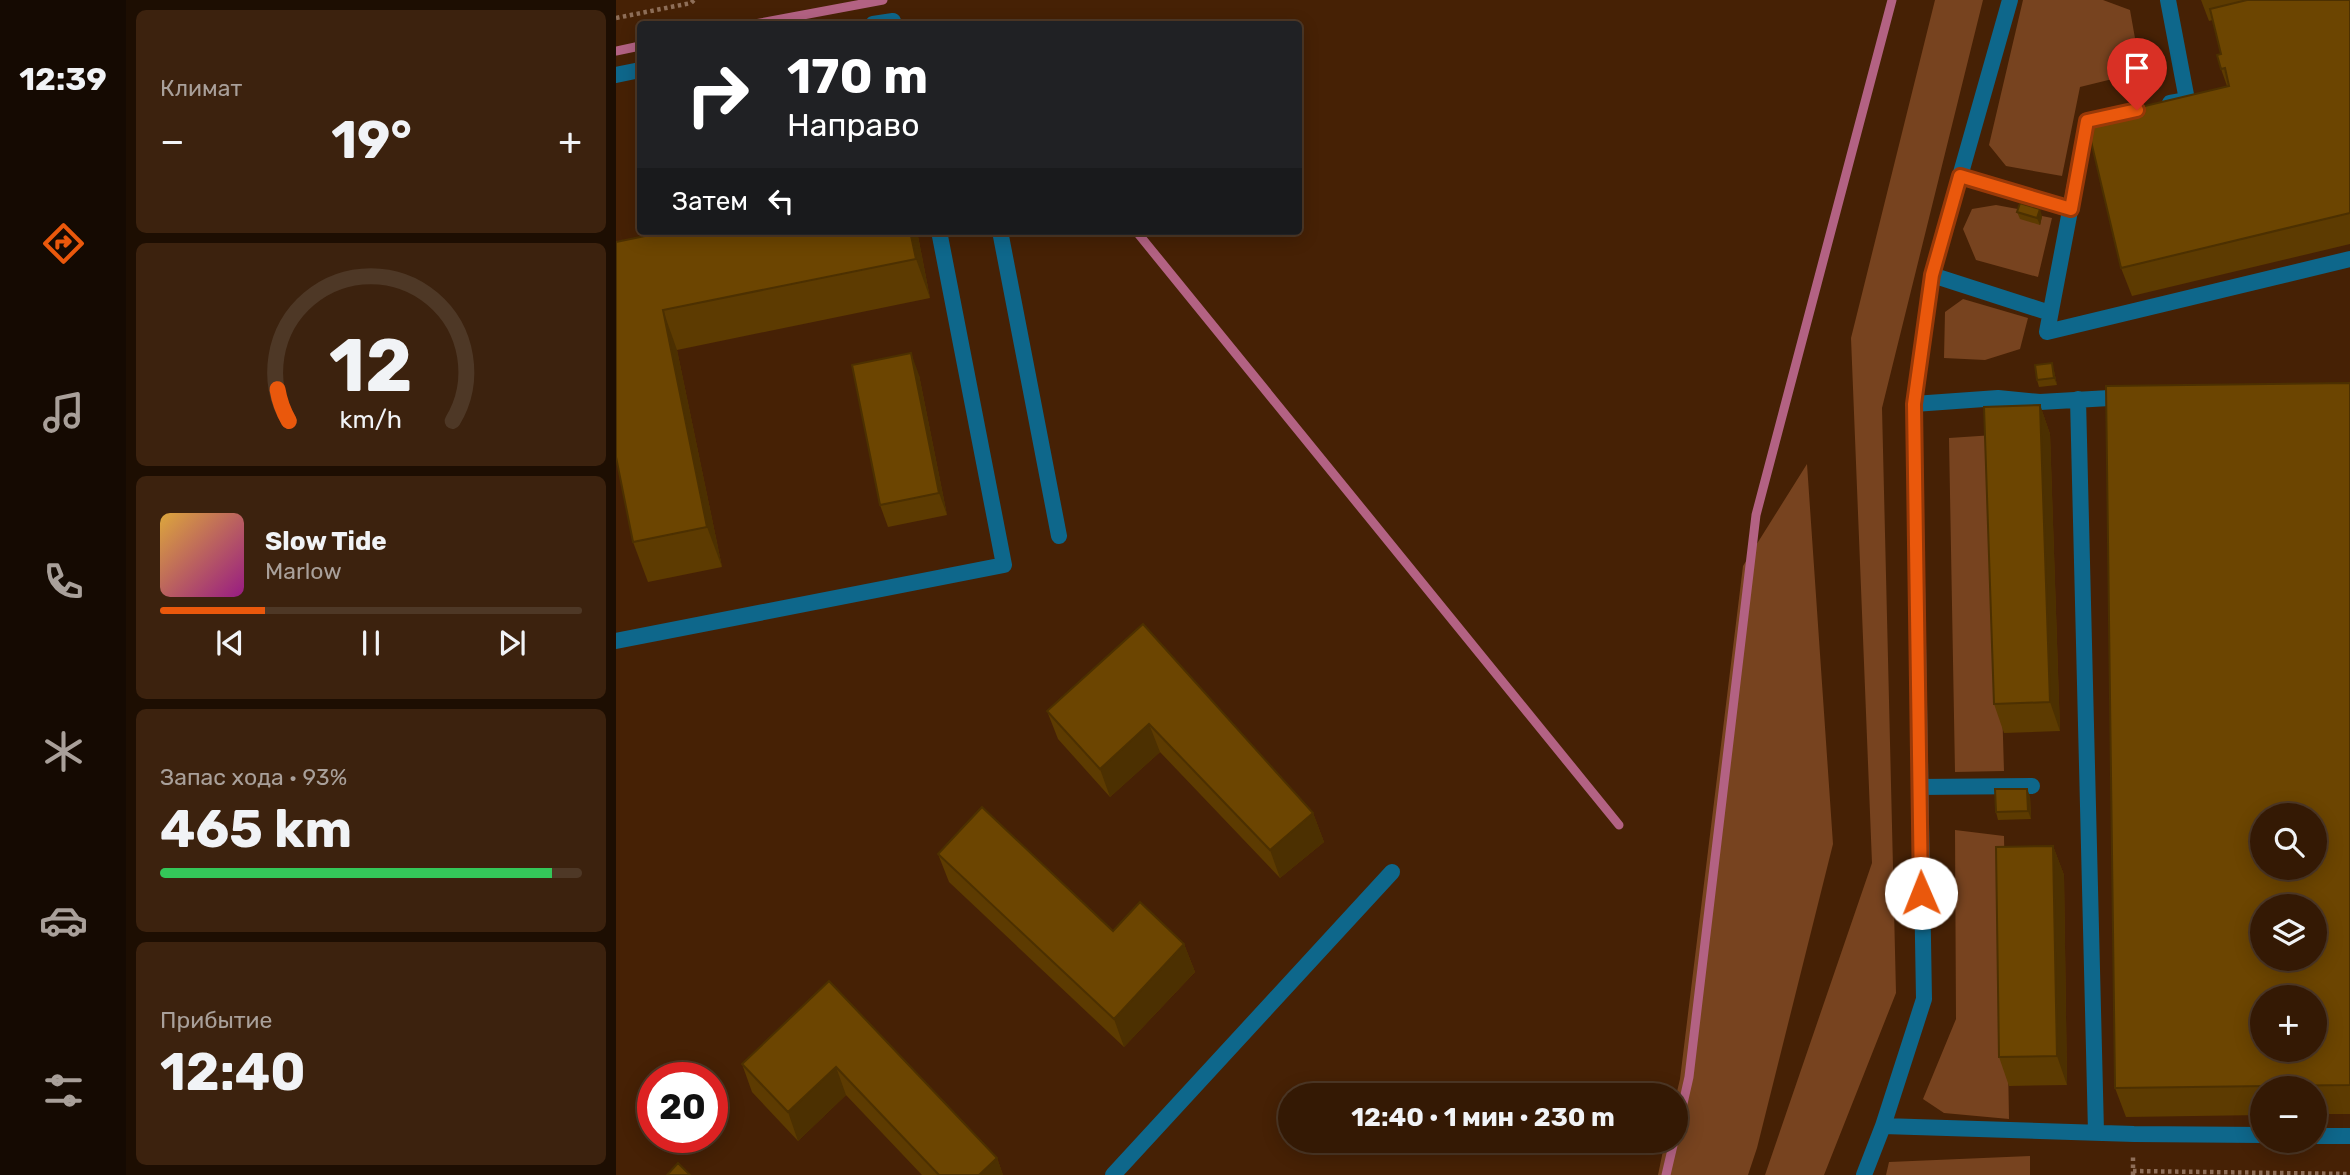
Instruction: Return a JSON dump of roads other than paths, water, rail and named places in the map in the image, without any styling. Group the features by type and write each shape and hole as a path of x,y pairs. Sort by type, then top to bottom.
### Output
{"lane":[{"path":"1864,1175 1884,1126 1924,999 1914,404 1932,275 2010,0"},
{"path":"2150,108 2187,100 2168,0"},
{"path":"616,75 637,71"},
{"path":"2125,113 2087,121 2047,332 2350,259"},
{"path":"1960,176 2071,209"},
{"path":"616,641 1004,565 940,235"},
{"path":"1001,235 1059,537"},
{"path":"1932,275 2050,313"},
{"path":"1914,404 1998,398 2040,402 2146,396"},
{"path":"2078,400 2096,1132"},
{"path":"1919,787 2032,786"},
{"path":"1113,1175 1392,872"},
{"path":"1884,1126 2250,1135"},
{"path":"2327,1136 2350,1136"}],"waterway":[{"path":"771,21 883,0"},
{"path":"1688,1083 1756,515 1892,0"},
{"path":"616,51 637,47"},
{"path":"1139,235 1619,825"},
{"path":"1666,1175 1671,1153"}]}
